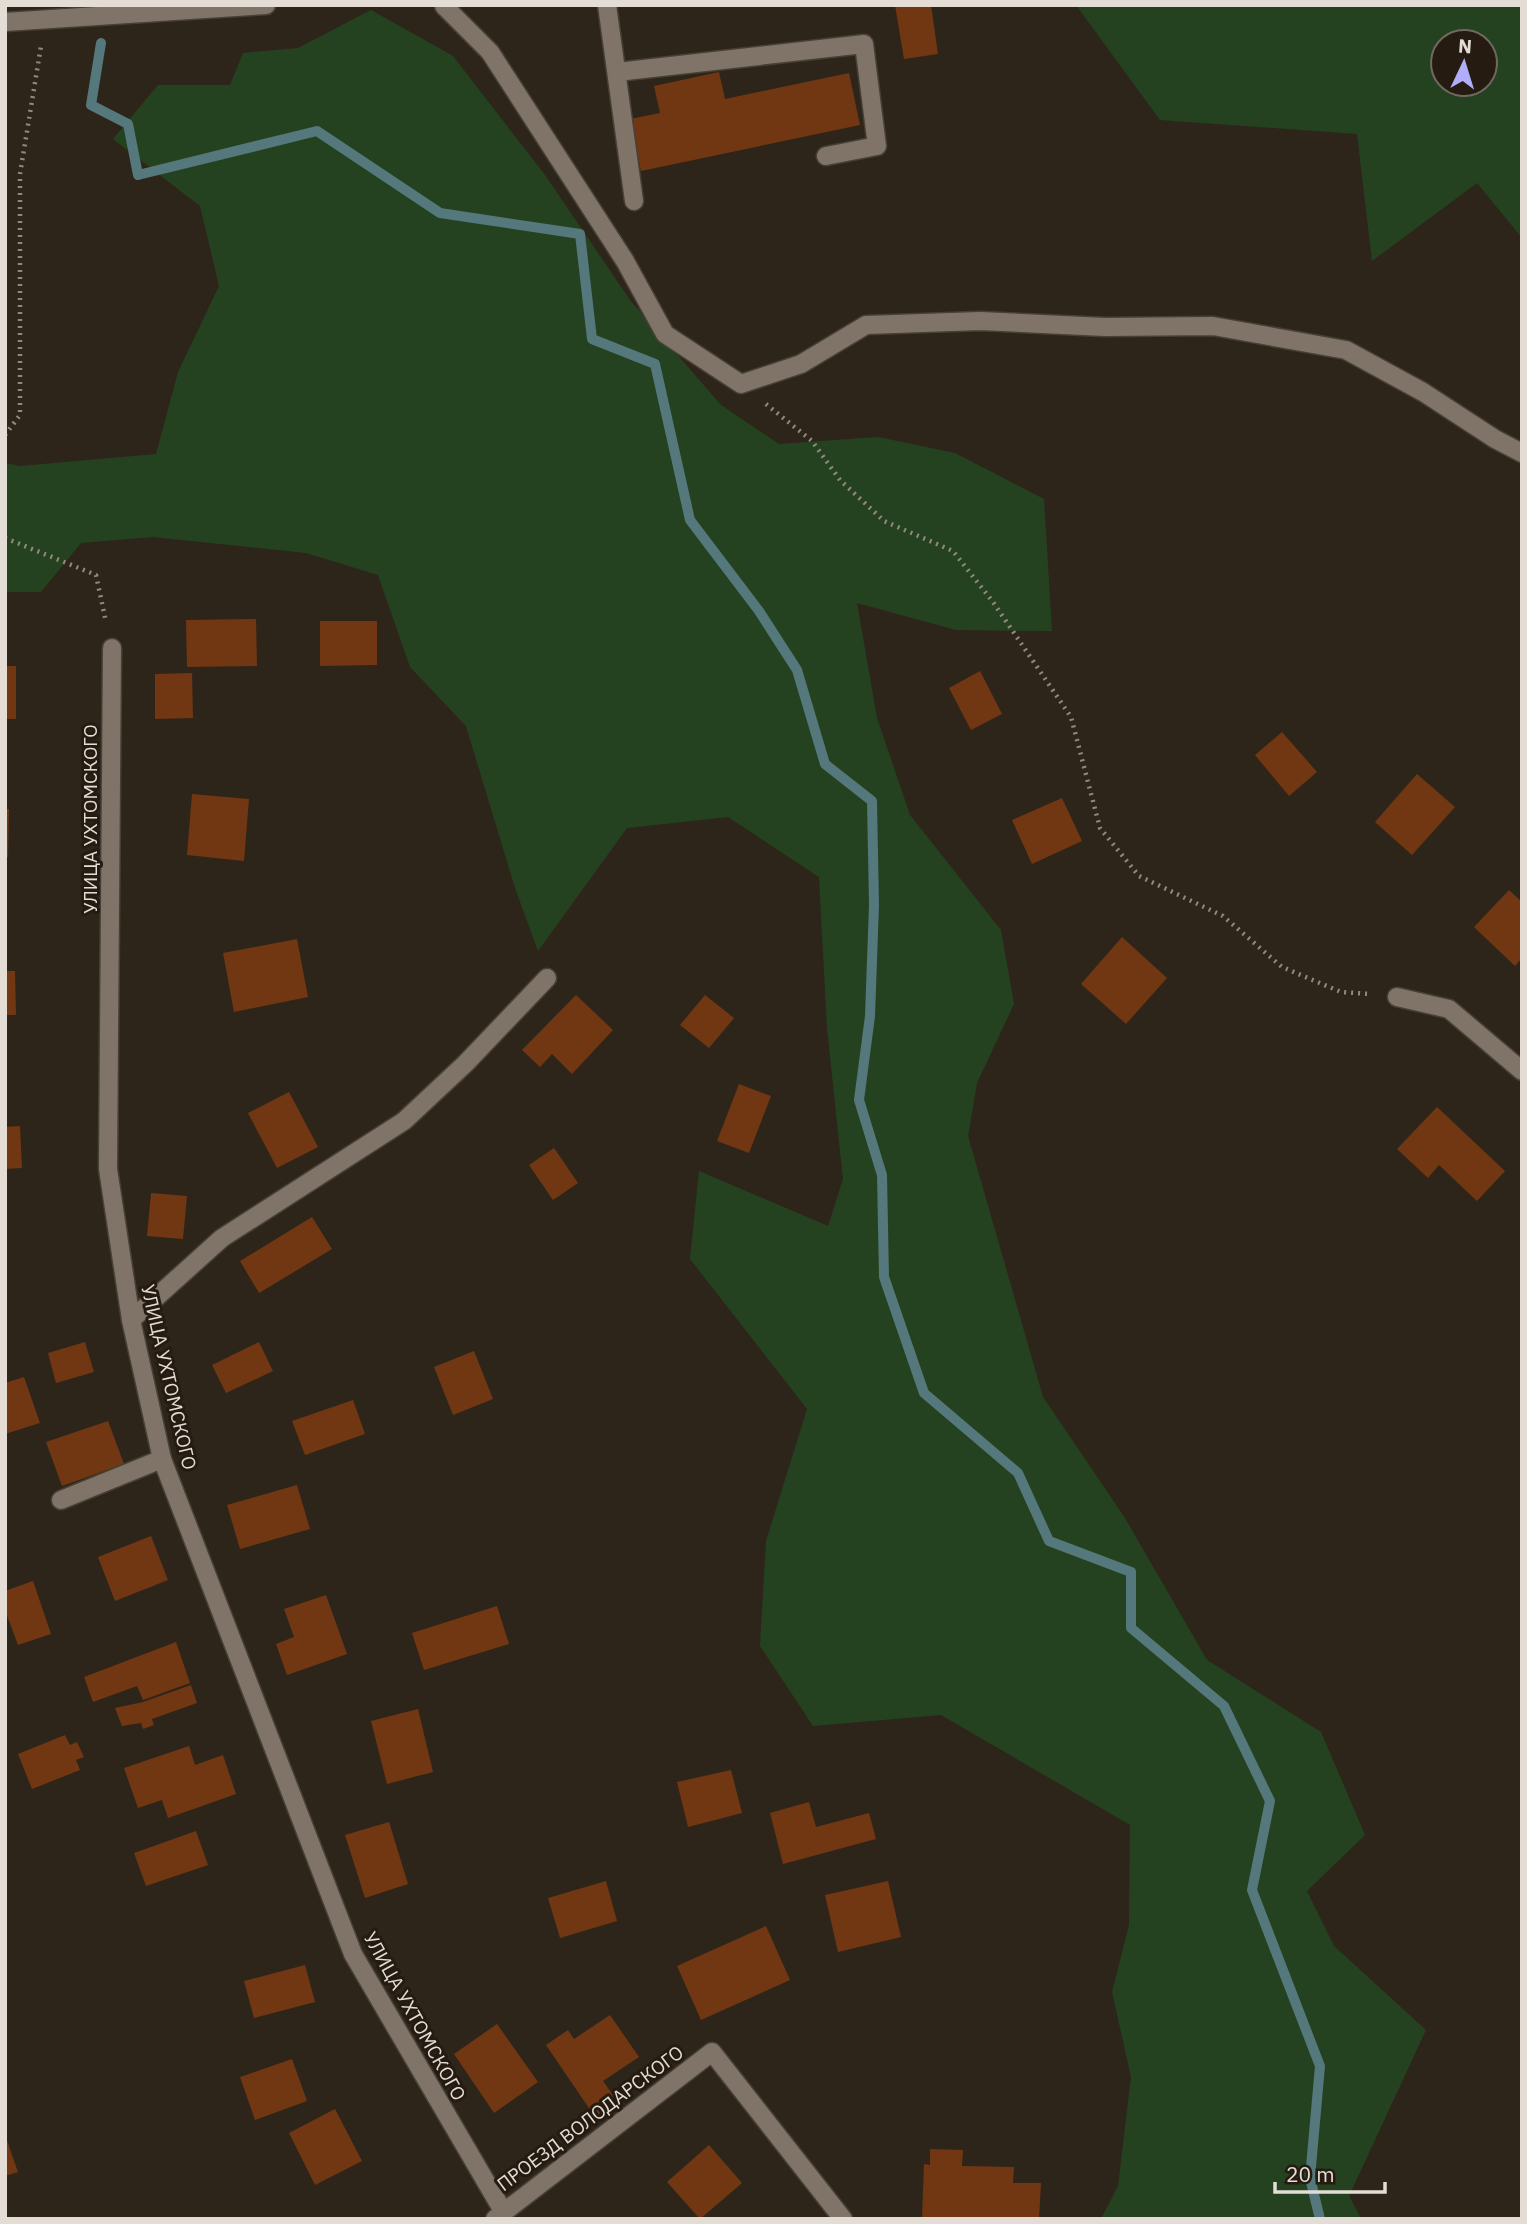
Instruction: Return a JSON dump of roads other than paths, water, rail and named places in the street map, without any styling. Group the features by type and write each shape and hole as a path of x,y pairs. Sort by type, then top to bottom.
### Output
{"street":[{"path":"5,22 266,5"},
{"path":"443,5 489,51 625,261 665,334 741,384 801,364 866,326 980,321 1105,327 1213,326 1346,350 1423,392 1495,439 1522,453"},
{"path":"607,5 634,201"},
{"path":"617,72 864,44 877,146 826,156"},
{"name":"УЛИЦА УХТОМСКОГО","path":"112,648 108,1169 131,1320 162,1459 353,1954 499,2215"},
{"path":"131,1320 222,1238 404,1121 467,1063 547,978"},
{"path":"1396,997 1449,1009 1522,1072"},
{"path":"61,1500 162,1459"},
{"name":"ПРОЕЗД ВОЛОДАРСКОГО","path":"499,2215 712,2052 843,2219"}],"waterway":[{"path":"101,43 91,105 128,124 138,175 317,131 440,213 580,234 592,339 655,364 690,520 759,611 797,670 825,764 872,801 874,905 870,1016 859,1100 882,1175 884,1277 924,1393 1018,1473 1049,1541 1131,1572 1131,1628 1224,1706 1270,1801 1252,1890 1320,2066 1310,2178 1320,2219"}]}
